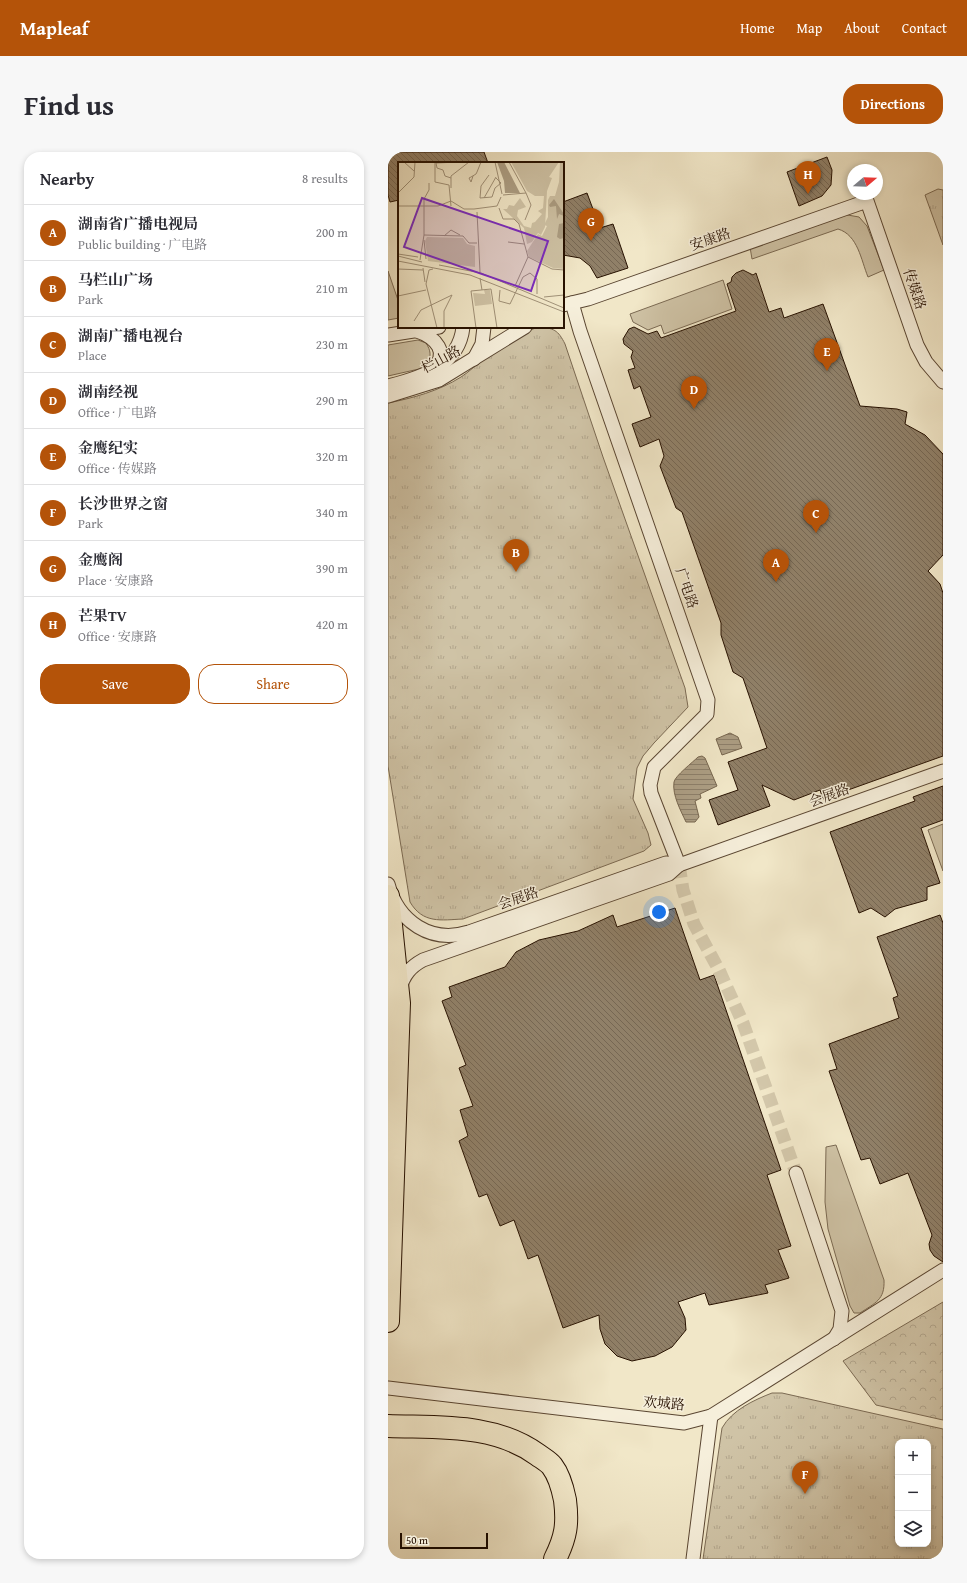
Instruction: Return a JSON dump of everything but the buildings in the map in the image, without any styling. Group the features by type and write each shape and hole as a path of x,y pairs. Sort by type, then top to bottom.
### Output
{"highway":[{"path":"388,896 399,992 388,1321"},
{"path":"388,1426 462,1428 496,1434 525,1446 552,1466 563,1491 567,1518 564,1541 555,1559"}],"street":[{"name":"安康路","path":"568,304 867,201"},
{"name":"传媒路","path":"867,201 917,344 926,362 943,382"},
{"name":"广电路","path":"568,304 580,331 708,700 707,714 654,766 650,778 651,793 680,865"},
{"path":"388,335 434,328"},
{"name":"栏山路","path":"388,386 407,381 446,363 458,346 462,328"},
{"path":"473,360 482,344 484,328"},
{"name":"栏山路","path":"388,396 439,380 523,328"},
{"path":"417,331 429,335 438,346 440,359 438,365 431,370"},
{"name":"会展路","path":"399,992 406,973 414,964 423,960 669,874 680,865 943,771"},
{"name":"会展路","path":"388,884 400,909 418,927 432,934 451,936 469,932 666,863 680,865"},
{"path":"796,1173 842,1311 840,1329 834,1339"},
{"name":"欢城路","path":"388,1388 684,1423 712,1416 943,1270"},
{"path":"693,1559 712,1416"}],"green space":[{"path":"938,189 943,190 943,245 925,195"},
{"path":"842,214 859,217 867,226 884,270 868,277 861,256 854,242 845,232 838,229 752,259 750,247"},
{"path":"388,271 398,300 398,318 388,320"},
{"path":"723,280 732,309 664,334 661,325 648,330 633,322 630,314"},
{"path":"536,328 552,329 558,333 565,344 603,457 685,688 688,707 643,756 637,768 633,799 648,833 651,845 644,851 463,919 433,919 421,914 410,902 388,766 388,403 426,393 453,382 485,358 524,333"},
{"path":"418,340 426,343 429,348 430,356 428,364 419,369 388,376 388,345"},
{"path":"943,824 943,871 928,830"},
{"path":"836,1145 884,1280 884,1287 881,1297 860,1313 854,1313 850,1306 828,1229 825,1202 826,1147"},
{"path":"943,1302 943,1420 876,1405 843,1361"},
{"path":"772,1393 782,1393 943,1429 943,1559 703,1559 722,1428 737,1411 751,1402"}],"shaded area":[{"path":"730,733 738,737 742,748 722,755 716,739"},
{"path":"702,756 705,758 717,786 700,794 701,798 695,801 699,817 695,822 686,822 679,808 674,792 674,782 677,776 684,769 698,757"}],"tunnel":[{"path":"679,865 683,890 694,924 719,970 743,1023 796,1173"}],"place":[{"name":"芒果TV","path":"808,194"},
{"name":"金鹰阁","path":"591,241"},
{"name":"金鹰纪实","path":"827,371"},
{"name":"湖南经视","path":"694,409"},
{"name":"湖南广播电视台","path":"816,533"},
{"name":"马栏山广场","path":"516,572"},
{"name":"湖南省广播电视局","path":"776,582"},
{"name":"长沙世界之窗","path":"805,1494"}]}
